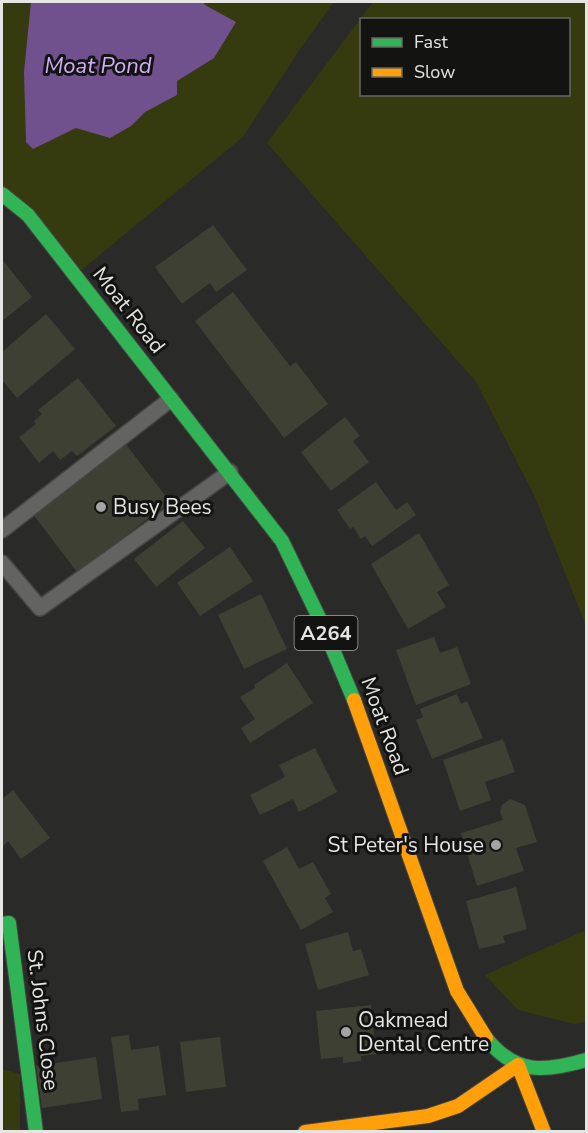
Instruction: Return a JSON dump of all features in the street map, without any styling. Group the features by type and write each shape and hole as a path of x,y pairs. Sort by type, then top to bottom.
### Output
{"main road":[{"name":"Moat Road","path":"2,194 28,215 282,541 323,626 359,711 457,991 475,1024 501,1054 518,1065"},
{"name":"St. Johns Close","path":"2,924 9,923 36,1131"},
{"path":"305,1131 428,1116 458,1106 518,1065 541,1068 586,1060"},
{"path":"518,1065 544,1131"}],"lane":[{"path":"2,530 171,399"},
{"path":"2,563 40,608 230,472"}],"green space":[{"path":"2,2 334,2 298,52 243,137 79,272 2,194"},
{"path":"373,2 586,2 586,626 535,497 476,382 267,143 360,19 360,96 570,96 570,18 361,18"},
{"path":"586,930 586,1022 574,1024 518,1010 485,975"},
{"path":"2,1069 20,1074 20,1131 2,1131"}],"water":[{"name":"Moat Pond","path":"31,2 203,2 236,22 214,58 177,81 177,95 145,112 131,126 110,138 76,128 33,149 26,142 24,72"}],"building":[{"path":"213,225 247,270 216,292 210,283 182,304 155,267"},
{"path":"2,259 32,297 2,321"},
{"path":"233,292 290,366 296,362 328,404 284,438 195,321"},
{"path":"46,314 75,349 17,398 2,380 2,352"},
{"path":"78,378 116,426 77,456 72,451 60,460 53,451 39,463 19,437 36,424 34,421 42,414 38,410"},
{"path":"345,417 360,436 353,441 369,462 331,491 301,452"},
{"name":"Busy Bees","path":"125,443 170,502 77,572 32,513"},
{"path":"376,482 396,510 407,502 416,515 372,546 365,536 361,539 353,527 350,529 337,510"},
{"path":"183,521 205,548 156,587 134,559"},
{"path":"419,533 449,585 437,592 446,607 408,629 371,564"},
{"path":"230,547 253,581 200,616 177,583"},
{"path":"261,594 287,649 244,669 218,615"},
{"path":"434,637 440,653 457,647 471,684 416,705 396,650"},
{"path":"287,663 313,703 250,743 241,728 255,719 240,697"},
{"path":"457,694 461,704 467,701 483,738 432,759 416,720 423,717 420,709"},
{"path":"503,739 515,772 485,782 491,800 460,811 443,760"},
{"path":"315,748 337,792 299,812 293,799 260,815 250,795 285,777 279,765"},
{"path":"13,790 50,838 21,859 8,841 2,847 2,799"},
{"name":"St Peter's House","path":"510,799 525,805 537,842 516,848 524,871 477,886 461,833 503,820 500,812 502,805"},
{"path":"287,847 299,869 313,862 331,894 325,898 333,912 301,930 263,861"},
{"path":"516,887 527,929 503,936 505,943 479,949 466,901"},
{"path":"348,932 353,951 361,949 369,975 318,990 305,944"},
{"name":"Oakmead Dental Centre","path":"371,1005 376,1054 361,1056 361,1061 343,1063 343,1057 321,1059 316,1011"},
{"path":"129,1035 131,1050 159,1046 166,1095 138,1099 139,1110 121,1112 111,1037"},
{"path":"220,1037 226,1087 186,1092 180,1042"},
{"path":"96,1057 102,1099 42,1108 36,1066"}],"traffic: fast":[{"path":"2,194 28,215 282,541 323,626 354,700"},
{"path":"2,924 9,923 36,1132"},
{"path":"486,1038 508,1059 532,1067 557,1067 586,1060"}],"traffic: slow":[{"path":"354,700 457,991 486,1038"},
{"path":"305,1132 428,1116 458,1106 518,1065 544,1132"}],"place":[{"name":"Busy Bees","path":"101,507"},
{"name":"St Peter's House","path":"496,845"},
{"name":"Oakmead Dental Centre","path":"346,1032"}]}
